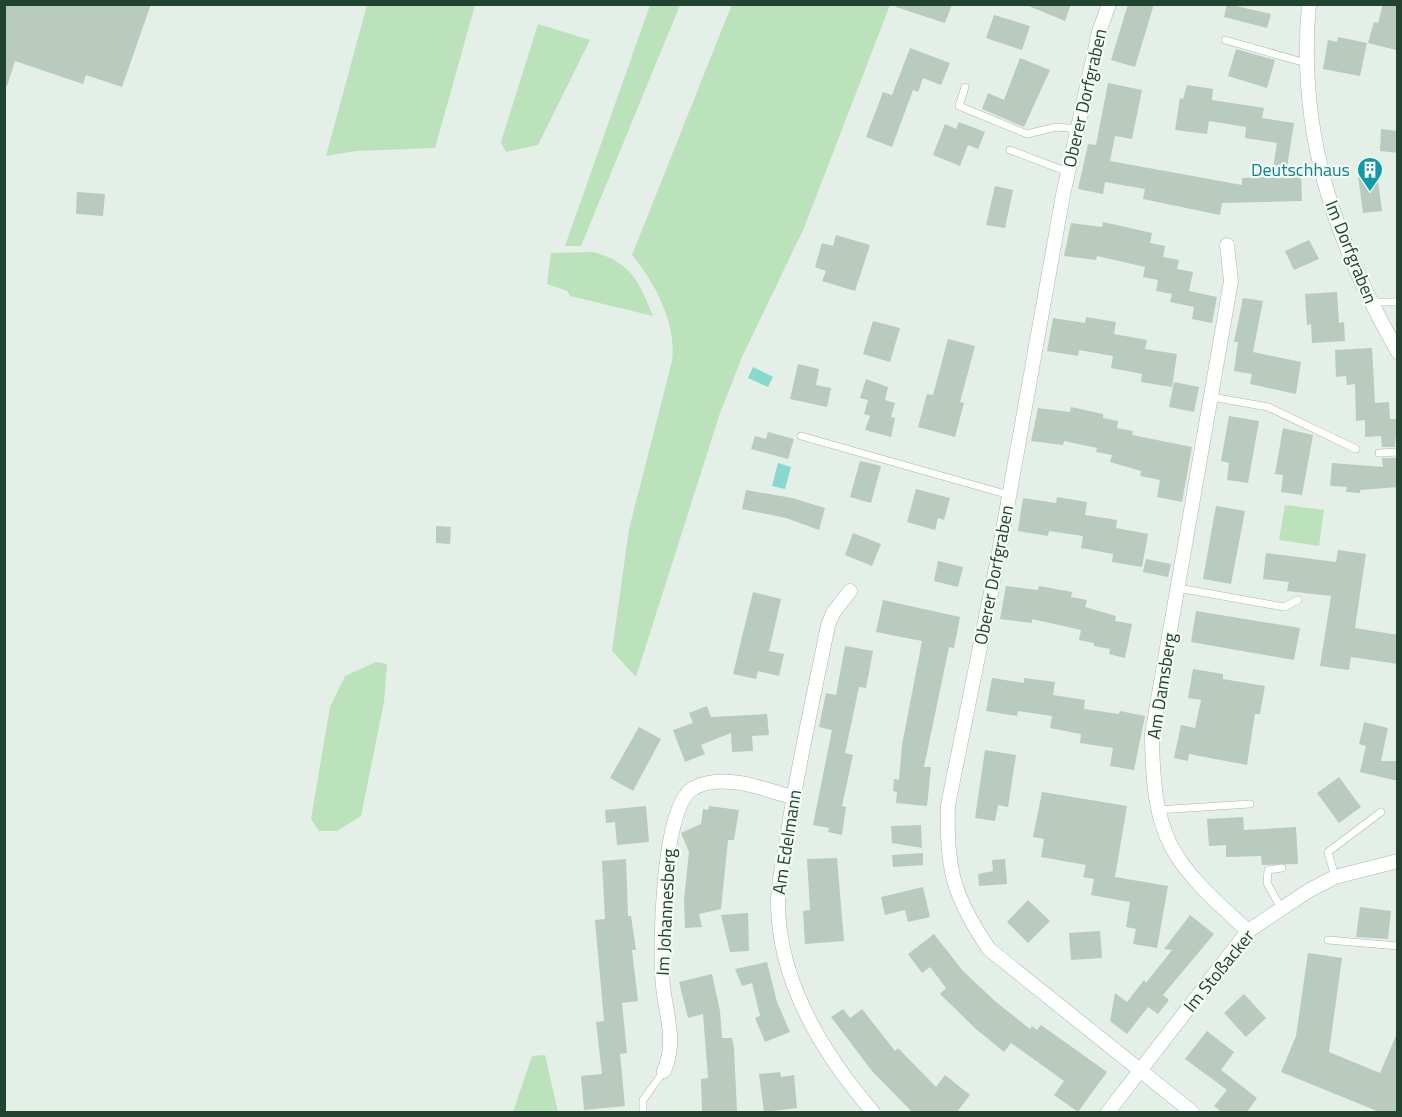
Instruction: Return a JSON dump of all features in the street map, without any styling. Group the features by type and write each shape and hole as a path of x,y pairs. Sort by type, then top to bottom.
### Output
{"street":[{"name":"Oberer Dorfgraben","path":"1109,4 1099,32 1068,172 1009,495 948,805 947,842 952,876 966,915 989,949 1141,1069 1192,1113"},
{"name":"Im Dorfgraben","path":"1309,4 1306,63 1311,129 1320,169 1335,220 1369,302 1392,332 1398,352"},
{"name":"Am Damsberg","path":"1227,245 1231,281 1152,734 1152,775 1157,810 1180,864 1196,884 1248,931"},
{"name":"Am Edelmann","path":"850,591 836,608 828,624 793,797 778,901 783,948 796,991 812,1028 873,1113"},
{"name":"Im Johannesberg","path":"664,1071 671,1045 660,957 667,851 676,815 689,790 707,783 732,782 793,797"},
{"name":"Im Stoßacker","path":"1108,1113 1248,931 1281,908 1335,877 1398,861"}],"lane":[{"path":"1225,40 1306,63"},
{"path":"965,87 959,106 1027,134 1056,127 1077,129"},
{"path":"1010,150 1068,172"},
{"path":"1369,302 1398,302"},
{"path":"1212,397 1269,407 1356,448"},
{"path":"801,436 1009,495"},
{"path":"1379,453 1398,452"},
{"path":"1178,588 1284,607 1298,600"},
{"path":"1157,810 1250,804"},
{"path":"1335,877 1328,852 1381,812"},
{"path":"1281,908 1267,883 1268,870 1282,868"},
{"path":"1328,940 1398,946"},
{"path":"643,1113 642,1100 664,1071"}],"green space":[{"path":"732,4 890,5 804,228 742,357 720,413 636,677 612,651 629,529 672,361 673,347 668,319 656,291 632,255"},
{"path":"367,5 475,5 435,148 356,151 326,156"},
{"path":"650,5 680,5 581,246 565,246"},
{"path":"538,24 590,40 538,145 506,152 501,142"},
{"path":"594,252 626,268 638,284 653,316 570,296 567,291 547,284 551,253"},
{"path":"1285,505 1324,510 1319,546 1279,540"},
{"path":"376,662 387,664 384,702 361,816 337,831 319,831 311,819 330,707 345,676"},
{"path":"545,1055 558,1112 513,1112 532,1056"}],"water":[{"path":"753,367 773,377 768,387 748,378"},
{"path":"778,463 791,467 785,489 772,486"}],"building":[{"path":"4,4 151,4 122,87 86,75 83,84 15,61 7,86 4,86"},
{"path":"896,4 952,4 945,23 896,7"},
{"path":"1024,4 1071,4 1065,21"},
{"path":"1128,4 1154,4 1135,67 1111,60"},
{"path":"1227,4 1271,14 1267,28 1224,17"},
{"path":"1383,4 1398,4 1396,50 1368,43 1374,22 1378,23"},
{"path":"994,15 1030,26 1022,50 986,38"},
{"path":"1338,37 1367,43 1360,76 1323,69 1328,40 1337,42"},
{"path":"910,48 950,63 941,85 923,78 918,92 913,90 892,147 866,137 883,92 892,95"},
{"path":"1236,49 1275,60 1267,88 1228,76"},
{"path":"1020,58 1050,70 1024,127 982,109 988,93 1004,100"},
{"path":"1108,83 1142,90 1132,139 1115,136 1110,161 1242,185 1242,178 1268,177 1268,174 1272,174 1277,143 1245,138 1246,127 1209,121 1207,134 1175,130 1180,98 1183,99 1187,85 1213,89 1212,100 1264,108 1262,118 1294,123 1286,174 1301,173 1302,201 1222,203 1220,215 1143,199 1145,189 1105,182 1103,194 1078,189 1088,144 1096,145"},
{"path":"959,122 985,132 978,149 968,145 960,166 933,155 945,124 956,129"},
{"path":"1381,129 1398,131 1398,153 1380,151"},
{"name":"Deutschhaus","path":"1377,174 1382,211 1363,213 1358,176"},
{"path":"995,186 1013,190 1005,228 986,225"},
{"path":"77,192 105,194 103,216 76,214"},
{"path":"1103,222 1152,233 1150,243 1165,246 1163,257 1179,260 1177,269 1193,272 1189,291 1217,297 1212,323 1192,319 1194,307 1170,302 1172,294 1156,291 1158,280 1143,277 1145,267 1097,256 1096,260 1064,256 1071,223 1102,227"},
{"path":"836,235 870,245 855,291 822,281 826,271 815,267 822,243 833,246"},
{"path":"1309,240 1319,259 1294,270 1285,251"},
{"path":"1337,292 1339,323 1344,322 1345,341 1312,343 1311,324 1307,325 1305,294"},
{"path":"1243,298 1263,301 1253,352 1301,362 1296,394 1250,384 1252,374 1234,371 1238,342 1234,342"},
{"path":"1086,317 1116,322 1114,334 1147,340 1145,349 1177,354 1172,387 1141,382 1142,374 1111,368 1113,356 1079,350 1078,356 1047,351 1053,318 1085,323"},
{"path":"873,321 900,328 890,362 863,354"},
{"path":"948,339 975,346 960,402 964,403 955,437 918,427 927,394 933,395"},
{"path":"1372,348 1375,403 1389,402 1390,419 1397,419 1395,447 1382,447 1381,436 1365,437 1365,420 1356,421 1355,384 1347,385 1346,376 1336,377 1335,350"},
{"path":"798,364 819,369 816,385 831,388 827,407 790,399"},
{"path":"866,379 888,387 885,400 895,403 891,417 895,418 891,437 865,430 870,416 864,414 868,400 860,398"},
{"path":"1174,382 1199,387 1194,412 1169,407"},
{"path":"1071,407 1103,414 1103,418 1118,421 1117,428 1133,431 1132,435 1192,447 1182,502 1157,497 1160,480 1140,476 1141,471 1110,462 1112,455 1096,452 1097,448 1064,441 1063,445 1031,441 1038,408 1070,412"},
{"path":"1229,416 1259,421 1248,483 1227,480 1229,463 1221,461"},
{"path":"1283,428 1313,435 1302,495 1281,492 1283,475 1275,474"},
{"path":"768,432 794,439 788,459 751,449 755,436 766,439"},
{"path":"1382,458 1396,458 1398,487 1360,490 1360,493 1346,492 1347,487 1330,486 1332,463 1383,467"},
{"path":"860,461 881,466 871,503 850,497"},
{"path":"916,489 950,498 944,520 938,518 935,530 907,522"},
{"path":"746,490 792,498 825,508 819,530 786,518 742,509"},
{"path":"1057,497 1087,502 1085,515 1117,520 1116,528 1148,534 1142,567 1112,562 1113,554 1081,548 1083,536 1049,531 1048,536 1018,531 1023,498 1056,503"},
{"path":"1216,506 1245,511 1231,584 1203,579"},
{"path":"436,526 451,527 450,544 436,543"},
{"path":"853,533 881,544 872,566 845,555"},
{"path":"1338,550 1366,554 1355,628 1398,635 1398,664 1351,657 1349,670 1320,666 1331,596 1287,591 1289,582 1263,579 1266,553 1336,562"},
{"path":"1146,559 1171,564 1168,577 1143,572"},
{"path":"938,561 963,567 958,587 934,581"},
{"path":"1006,586 1038,590 1039,586 1072,592 1071,597 1087,600 1085,607 1116,616 1115,621 1132,624 1125,658 1109,654 1110,649 1079,640 1081,630 1032,619 1032,623 1000,619"},
{"path":"753,592 781,599 769,651 784,654 779,676 758,671 756,679 733,674"},
{"path":"883,600 960,617 954,648 949,647 924,767 931,767 927,806 896,803 897,792 893,791 894,779 899,780 902,745 922,641 876,632"},
{"path":"1196,611 1300,628 1294,660 1191,642"},
{"path":"845,646 873,651 866,688 859,687 845,753 853,755 842,806 846,807 842,835 828,832 829,828 813,825 832,730 819,727 826,693 836,695"},
{"path":"1193,669 1223,674 1223,679 1265,686 1260,714 1255,714 1247,765 1189,754 1188,761 1174,758 1181,725 1195,728 1201,700 1188,698"},
{"path":"992,678 1024,683 1024,678 1055,682 1053,695 1085,700 1084,709 1119,714 1120,711 1145,716 1134,770 1110,766 1113,748 1080,743 1081,734 1050,728 1052,716 1018,711 1017,716 986,711"},
{"path":"707,706 711,717 767,714 769,735 752,736 753,751 732,752 731,733 701,745 705,754 685,762 673,730 693,723 689,713"},
{"path":"1364,722 1388,728 1381,761 1398,761 1398,781 1360,772 1366,746 1359,744"},
{"path":"639,727 661,739 633,791 610,778"},
{"path":"985,750 1016,755 1008,807 998,805 995,821 975,818"},
{"path":"1339,777 1361,807 1339,823 1317,793"},
{"path":"1042,792 1127,806 1115,877 1168,886 1157,948 1133,944 1136,929 1126,927 1130,902 1091,895 1094,879 1083,877 1086,865 1041,857 1044,839 1033,837"},
{"path":"646,806 649,842 617,845 615,822 606,823 605,810"},
{"path":"709,806 739,810 734,840 728,840 721,909 699,914 702,927 685,928 684,900 689,852 681,833 701,824 703,809 708,810"},
{"path":"1243,817 1244,830 1296,827 1298,864 1262,865 1261,856 1226,857 1226,845 1209,846 1207,819"},
{"path":"921,825 922,848 892,843 891,826"},
{"path":"923,853 923,865 893,867 892,855"},
{"path":"837,858 844,941 805,944 803,911 810,910 807,859"},
{"path":"626,859 628,916 631,916 636,950 632,950 638,1001 622,1003 627,1053 620,1054 625,1106 584,1110 581,1076 602,1074 596,1022 604,1021 595,920 605,919 602,861"},
{"path":"1005,859 1007,884 979,886 978,874 993,871 992,860"},
{"path":"923,887 930,917 908,922 905,910 885,915 881,897"},
{"path":"1028,900 1050,921 1028,943 1007,922"},
{"path":"1360,907 1391,911 1388,939 1356,937"},
{"path":"748,913 749,951 730,952 721,915"},
{"path":"1190,915 1214,934 1163,995 1169,1000 1158,1014 1148,1007 1127,1034 1110,1021 1115,993 1127,1002 1144,980 1146,983 1172,950 1164,949"},
{"path":"1100,931 1102,958 1071,960 1069,933"},
{"path":"934,934 963,971 996,1002 1030,1029 1032,1026 1037,1030 1041,1025 1107,1072 1078,1112 1054,1095 1064,1081 1011,1043 1004,1052 940,994 946,988 930,967 922,973 908,954"},
{"path":"1308,953 1342,958 1329,1052 1380,1073 1398,1031 1398,1113 1382,1113 1281,1072 1296,1036"},
{"path":"767,962 777,1002 790,1032 765,1042 755,1018 760,1016 752,983 742,986 735,969"},
{"path":"712,974 720,1011 722,1038 732,1038 734,1048 737,1111 702,1112 701,1079 708,1078 703,1014 688,1018 679,982"},
{"path":"1244,994 1266,1018 1246,1037 1224,1013"},
{"path":"843,1009 850,1018 862,1009 895,1051 898,1048 936,1087 945,1075 970,1095 956,1113 913,1113 872,1071 831,1017"},
{"path":"1207,1031 1234,1052 1221,1070 1257,1098 1246,1113 1223,1113 1214,1106 1227,1090 1185,1059"},
{"path":"780,1072 781,1077 794,1075 797,1108 764,1112 759,1074"}],"place":[{"name":"Deutschhaus","path":"1370,193"}]}
